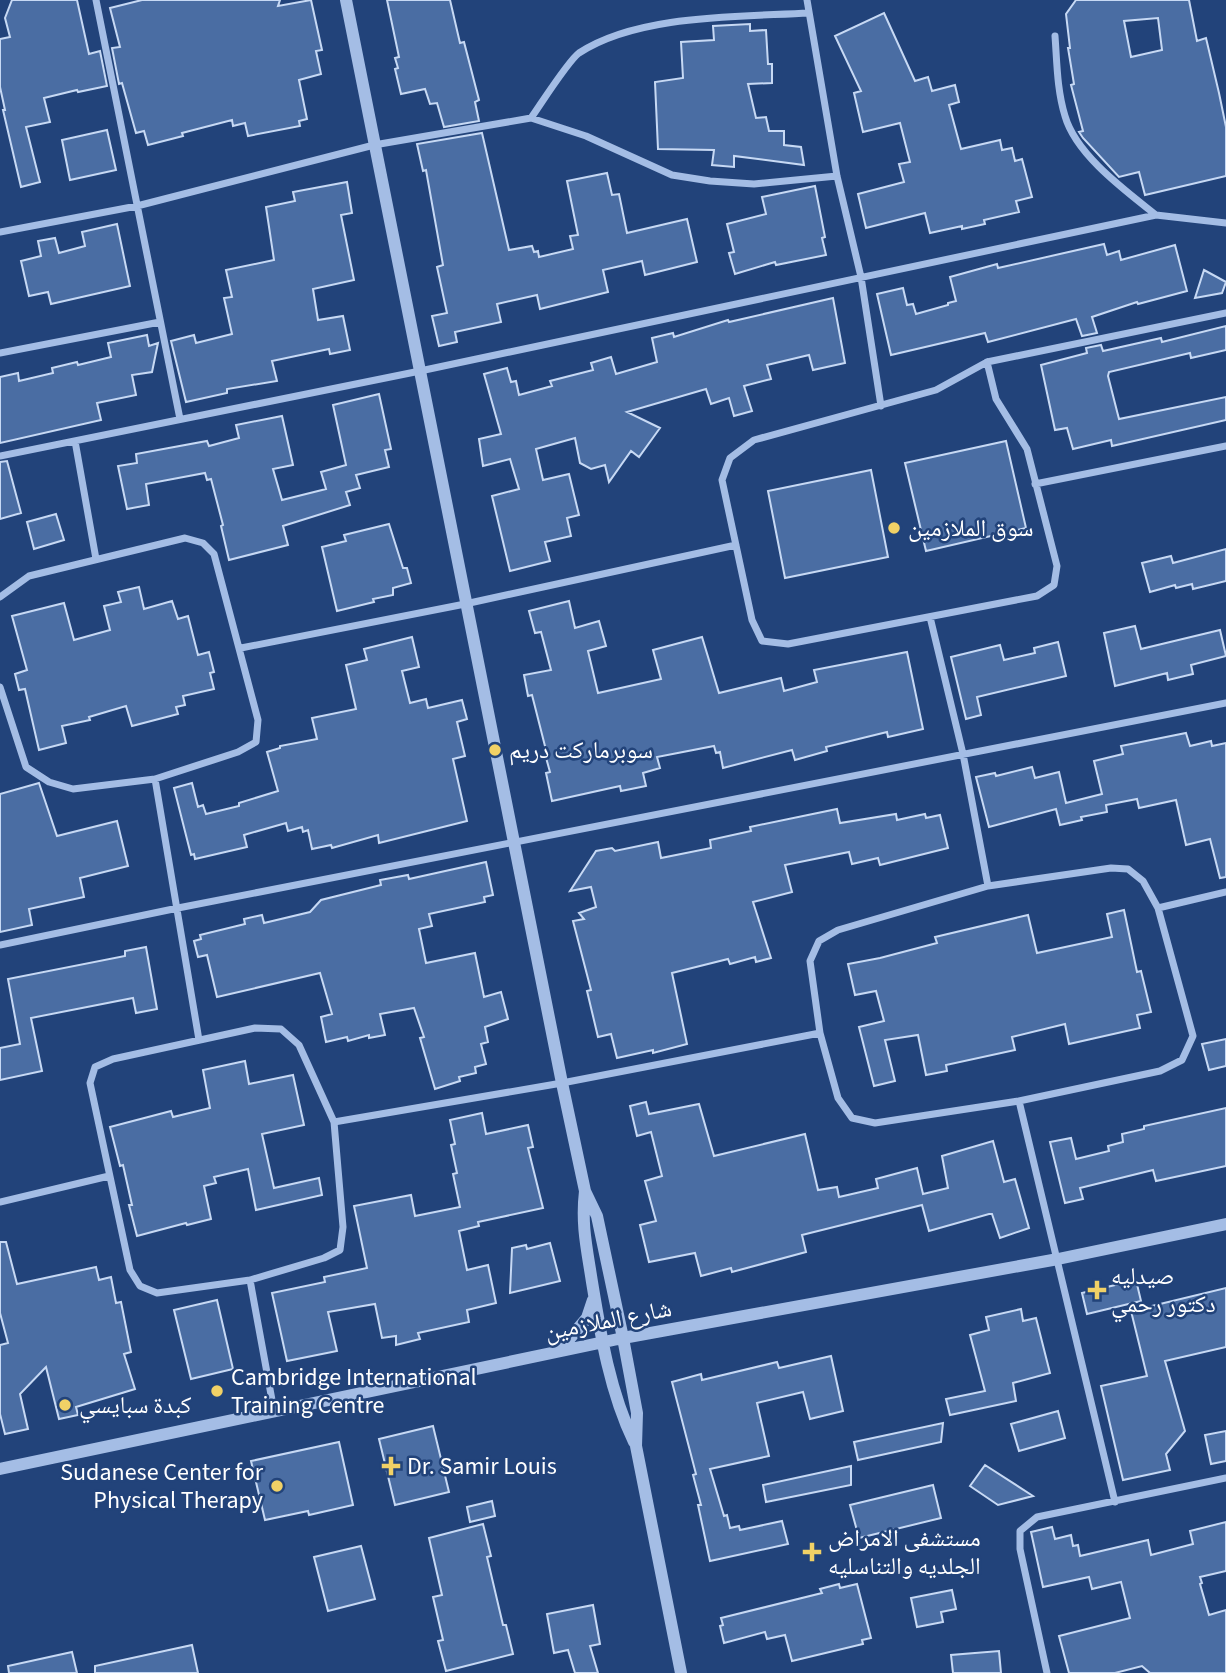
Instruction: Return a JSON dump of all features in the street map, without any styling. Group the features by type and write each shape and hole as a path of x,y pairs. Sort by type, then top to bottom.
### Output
{"street":[{"path":"96,0 180,419"},
{"path":"346,0 562,1083 585,1191 597,1216 624,1338 637,1413 636,1446 681,1673"},
{"path":"807,0 837,176 861,277 881,406"},
{"path":"531,118 577,54 613,36 666,22 809,13"},
{"path":"1055,36 1058,84 1066,119 1083,148 1112,181 1156,215"},
{"path":"0,232 137,206 374,145 531,118 586,136 672,175 754,184 837,176"},
{"path":"0,456 1156,215 1226,223"},
{"path":"987,362 996,399 1027,449 1057,566 1054,585 1037,596 930,617 788,644 762,641 752,620 722,480 730,458 754,440 936,390 987,362 1226,313"},
{"path":"0,353 160,322"},
{"path":"75,440 96,559"},
{"path":"1035,485 1226,446"},
{"path":"0,597 29,576 185,538 202,543 214,554 241,648 258,720 256,742 238,752 155,779 73,789 49,782 26,767 0,687"},
{"path":"241,648 465,604 736,545"},
{"path":"930,617 963,754 988,886"},
{"path":"0,945 1226,703"},
{"path":"155,779 198,1040"},
{"path":"1111,868 1128,869 1143,881 1158,908 1193,1036 1182,1059 1160,1070 1019,1101 875,1123 852,1118 838,1098 820,1033 810,961 819,941 838,930 988,886 1111,868"},
{"path":"1158,908 1226,892"},
{"path":"255,1028 281,1029 299,1045 334,1122 344,1227 341,1250 324,1258 250,1280 157,1293 140,1286 130,1270 90,1083 95,1067 113,1059 198,1040 255,1028"},
{"path":"334,1122 562,1083 820,1033"},
{"path":"1019,1101 1115,1502"},
{"path":"0,1202 109,1176"},
{"path":"585,1191 582,1217 602,1342 620,1414 636,1446"},
{"name":"شارع الملازمين","path":"0,1469 602,1342 1058,1259 1226,1224"},
{"path":"250,1280 274,1411"},
{"path":"559,1351 587,1318 594,1296"},
{"path":"1047,1673 1020,1549 1020,1531 1037,1517 1226,1478"}],"building":[{"path":"12,0 77,0 89,54 100,51 107,86 44,98 50,122 26,127 40,182 21,187 0,87 0,39 10,37 5,18"},
{"path":"142,0 280,0 278,6 311,0 322,50 316,51 321,74 299,80 307,119 299,121 300,126 248,136 245,123 233,126 232,120 148,145 144,131 136,133 122,83 119,84 112,48 120,47 110,8"},
{"path":"387,0 450,0 460,43 464,42 479,100 475,102 479,121 444,127 437,103 430,104 425,89 401,94 395,69 398,68 395,58 399,57"},
{"path":"1076,0 1189,0 1197,41 1206,38 1219,93 1226,127 1226,176 1145,195 1139,172 1119,177 1079,132 1083,131 1071,85 1074,84 1066,14","holes":["1158,18 1162,50 1131,57 1124,21"]},
{"path":"884,13 915,81 928,77 932,91 955,85 959,102 949,105 961,149 1000,140 1002,150 1012,148 1015,161 1022,159 1032,197 1016,201 1019,212 984,220 985,224 930,233 925,213 866,228 858,194 904,182 899,164 910,162 900,123 863,132 854,93 861,91 835,36"},
{"path":"750,24 750,31 766,30 768,64 772,64 772,83 748,84 756,118 766,117 769,131 784,131 784,145 801,147 804,165 734,156 734,167 712,165 714,150 658,149 655,82 683,78 681,42 714,40 713,26"},
{"path":"107,130 116,170 70,180 62,140"},
{"path":"482,133 509,250 532,246 534,252 538,251 539,257 573,249 570,236 578,235 567,181 607,173 612,195 619,194 627,233 687,219 697,262 645,275 642,261 603,270 608,292 540,309 537,295 497,304 501,322 455,332 457,342 439,346 432,316 447,313 437,267 443,265 426,170 423,171 417,144"},
{"path":"347,182 352,213 341,215 354,280 313,289 318,320 343,316 350,350 330,354 329,349 272,361 277,381 227,389 227,393 186,402 171,341 194,335 196,343 232,334 224,298 232,297 226,270 274,260 266,207 295,201 293,192"},
{"path":"815,186 826,255 776,265 775,262 735,274 729,253 734,252 727,224 766,214 762,197"},
{"path":"117,224 130,286 51,304 48,292 29,296 21,261 41,256 38,241 55,238 59,253 85,246 82,232"},
{"path":"1104,244 1107,255 1119,251 1121,260 1175,245 1187,291 1138,304 1137,302 1092,317 1097,333 1082,336 1076,319 988,342 985,333 891,355 877,294 903,288 907,305 913,304 916,314 956,301 950,277 997,264 998,268"},
{"path":"1204,270 1226,282 1222,293 1195,298"},
{"path":"833,298 845,363 813,370 809,355 767,365 771,379 744,386 752,411 734,416 729,398 711,404 706,389 627,412 660,428 639,457 631,451 609,482 605,465 591,469 580,463 575,438 536,449 543,480 569,474 579,515 567,518 571,536 545,542 550,561 510,571 492,496 519,489 510,459 483,466 479,439 501,434 484,374 507,368 511,382 516,381 519,395 552,386 550,381 593,370 591,363 611,357 616,374 657,362 652,338 673,333 674,337 728,320 729,322"},
{"path":"1226,326 1226,350 1191,358 1190,353 1109,372 1108,376 1119,419 1226,397 1226,420 1112,446 1111,440 1073,449 1067,428 1055,430 1041,365 1087,353 1086,348 1101,345 1103,351 1161,338 1162,342"},
{"path":"147,335 149,346 158,343 152,372 132,375 136,395 97,403 101,420 0,443 0,377 18,373 19,381 53,373 52,368 111,357 108,343"},
{"path":"379,394 391,449 385,450 389,467 356,475 360,488 346,492 350,505 283,526 288,545 229,560 211,479 207,480 205,473 146,484 149,505 127,509 118,466 137,463 136,454 207,441 209,446 239,438 236,425 282,416 293,465 273,469 282,500 326,489 321,472 346,465 333,405"},
{"path":"1006,441 1026,528 926,551 905,463"},
{"path":"7,461 21,513 0,519 0,462"},
{"path":"871,470 888,557 785,578 768,491"},
{"path":"56,514 64,540 34,549 27,522"},
{"path":"389,524 403,568 407,568 411,583 393,588 393,595 337,611 322,547 346,541 344,535"},
{"path":"1226,549 1226,581 1193,589 1192,584 1176,588 1175,585 1150,592 1142,563 1171,556 1173,563"},
{"path":"139,587 144,609 172,601 178,619 188,616 198,655 209,652 214,672 210,673 214,689 183,696 185,705 176,707 178,714 132,726 126,706 89,717 90,720 62,726 66,743 39,750 25,689 19,690 15,674 27,670 12,616 64,603 74,640 110,630 104,606 121,602 118,592"},
{"path":"569,601 575,628 599,621 606,646 588,651 598,693 661,679 653,650 702,637 719,693 781,678 784,691 817,682 814,670 907,652 923,729 888,737 887,732 826,747 827,751 795,760 792,750 723,768 720,752 716,753 714,746 657,757 660,768 643,773 646,786 621,791 620,786 552,801 546,773 550,772 547,754 524,675 551,670 541,632 535,633 529,611"},
{"path":"1135,626 1141,649 1220,630 1226,656 1191,665 1193,674 1168,680 1167,673 1115,686 1104,633"},
{"path":"412,637 419,667 402,671 410,703 426,699 428,708 462,700 467,719 457,722 465,756 453,759 467,821 379,843 378,835 332,848 331,845 312,849 308,830 303,832 302,827 288,831 286,823 244,835 247,847 195,859 194,854 191,855 174,788 192,783 198,807 203,805 206,814 239,806 239,803 278,791 267,752 280,746 317,739 312,718 356,709 346,665 367,660 364,649"},
{"path":"1058,642 1066,676 977,697 981,715 966,719 951,657 1000,645 1004,660 1035,653 1034,648"},
{"path":"1186,733 1190,746 1211,741 1212,746 1226,743 1226,877 1220,878 1210,839 1186,845 1176,800 1139,808 1137,799 1106,805 1107,812 1081,817 1082,820 1060,825 1056,809 989,827 976,777 995,773 996,776 1032,767 1035,778 1059,772 1066,803 1102,794 1094,761 1123,754 1121,746"},
{"path":"39,783 57,836 117,821 128,866 80,878 84,897 29,909 32,925 0,932 0,794"},
{"path":"837,809 840,823 896,814 897,820 925,814 926,818 940,815 948,848 880,865 878,858 852,864 849,852 785,865 792,892 753,902 771,958 756,962 755,957 730,964 728,959 672,973 687,1044 653,1053 653,1050 617,1058 611,1034 598,1037 587,991 591,990 573,921 584,919 579,913 596,907 591,887 570,891 596,851 612,848 615,851 658,842 661,858 711,848 710,840 751,831 750,827"},
{"path":"486,862 493,895 484,897 485,902 429,914 432,926 419,929 426,963 475,953 484,997 501,992 508,1019 485,1027 488,1042 481,1044 486,1064 475,1067 476,1073 459,1077 460,1081 435,1089 420,1038 424,1037 414,1008 380,1014 385,1035 369,1038 369,1035 348,1041 347,1037 326,1042 321,1017 332,1014 320,973 217,997 207,955 198,957 194,941 201,939 200,935 245,924 244,919 262,915 264,923 310,912 321,900 381,885 380,880 408,875 409,879"},
{"path":"1124,910 1137,972 1141,971 1151,1012 1137,1015 1140,1028 1069,1044 1065,1024 1012,1037 1015,1050 946,1065 947,1071 926,1075 918,1035 885,1040 895,1081 874,1086 859,1027 884,1021 876,991 855,995 848,964 937,943 935,937 1028,915 1037,953 1112,937 1107,914"},
{"path":"146,947 157,1009 136,1013 133,998 31,1018 42,1071 0,1080 0,1048 20,1044 8,979 125,956 125,951"},
{"path":"1226,1039 1226,1066 1209,1070 1202,1044"},
{"path":"245,1061 249,1084 293,1075 304,1125 262,1134 274,1188 319,1178 322,1195 256,1210 248,1169 214,1177 216,1183 204,1186 211,1219 137,1236 123,1165 120,1166 110,1127 171,1111 173,1117 210,1108 203,1070"},
{"path":"646,1102 649,1114 699,1104 714,1156 805,1134 818,1190 837,1187 839,1197 878,1188 876,1179 917,1168 923,1194 948,1188 942,1156 993,1141 1004,1182 1015,1179 1029,1228 1000,1238 992,1214 989,1214 929,1231 922,1205 802,1235 806,1252 732,1272 731,1268 701,1276 695,1253 649,1262 640,1225 656,1221 645,1181 662,1176 651,1132 637,1136 630,1106"},
{"path":"1226,1108 1226,1166 1156,1181 1153,1170 1080,1188 1083,1199 1065,1203 1050,1142 1071,1138 1076,1159 1109,1151 1108,1146 1123,1142 1122,1134 1144,1129 1144,1126"},
{"path":"482,1113 486,1134 528,1125 533,1147 528,1148 543,1208 478,1222 479,1226 459,1231 467,1270 488,1265 496,1303 467,1310 469,1322 418,1333 420,1339 396,1345 396,1336 382,1338 375,1304 328,1312 337,1351 287,1361 272,1293 325,1282 324,1277 367,1268 354,1206 411,1195 415,1216 460,1207 453,1174 457,1173 451,1145 455,1144 450,1120"},
{"path":"0,1242 6,1242 17,1284 96,1267 99,1280 111,1277 116,1303 121,1302 131,1352 124,1354 135,1389 76,1407 78,1415 59,1419 46,1367 20,1394 28,1429 5,1434 0,1414 0,1345 8,1343 0,1313"},
{"path":"550,1243 560,1281 510,1293 512,1248 526,1245 527,1249"},
{"path":"1136,1280 1141,1301 1087,1314 1082,1293"},
{"path":"1226,1288 1226,1347 1165,1361 1185,1431 1166,1454 1170,1470 1123,1480 1101,1386 1147,1376 1131,1311"},
{"path":"217,1300 233,1369 191,1379 174,1310"},
{"path":"1021,1309 1023,1321 1036,1318 1050,1373 1013,1383 1016,1401 950,1415 946,1399 985,1391 970,1335 989,1330 986,1317"},
{"path":"831,1356 843,1411 810,1419 803,1392 757,1403 769,1456 710,1469 730,1528 739,1526 740,1530 782,1521 788,1544 710,1561 693,1475 696,1474 672,1382 701,1374 702,1380 777,1362 779,1368"},
{"path":"1058,1411 1065,1438 1019,1451 1011,1424"},
{"path":"943,1423 941,1442 858,1460 854,1442"},
{"path":"433,1426 449,1492 395,1505 379,1439"},
{"path":"1226,1431 1226,1461 1211,1464 1205,1435"},
{"path":"339,1442 353,1505 309,1515 308,1511 265,1520 251,1461"},
{"path":"985,1465 1033,1496 998,1505 970,1486"},
{"path":"851,1466 851,1485 766,1502 763,1485"},
{"path":"933,1485 941,1518 859,1538 850,1505"},
{"path":"492,1501 495,1516 470,1522 467,1507"},
{"path":"1226,1522 1226,1571 1200,1577 1200,1584 1209,1615 1226,1610 1226,1673 1150,1673 1142,1666 1115,1673 1069,1673 1059,1636 1130,1618 1121,1582 1092,1589 1089,1577 1043,1587 1031,1532 1052,1527 1055,1539 1071,1535 1073,1546 1078,1545 1080,1556 1148,1540 1151,1555 1193,1544 1190,1531"},
{"path":"483,1524 491,1556 487,1557 503,1625 506,1625 513,1654 446,1671 438,1641 443,1640 433,1597 442,1595 429,1538"},
{"path":"361,1546 375,1599 328,1611 314,1557"},
{"path":"839,1584 840,1588 857,1584 871,1638 862,1640 863,1644 792,1661 785,1635 767,1639 765,1632 724,1643 721,1618 822,1593 820,1589"},
{"path":"952,1590 956,1609 941,1612 943,1622 917,1627 911,1598"},
{"path":"593,1605 600,1644 590,1646 598,1673 575,1673 568,1650 554,1653 547,1614"},
{"path":"192,1645 198,1673 95,1673 95,1666"},
{"path":"999,1651 1001,1673 953,1673 951,1655"},
{"path":"72,1652 77,1673 9,1673 8,1666"}],"place":[{"name":"سوق الملازمين","path":"894,528"},
{"name":"سوبرماركت دريم","path":"495,750"},
{"name":"صيدليه دكتور رحمي","path":"1097,1290"},
{"name":"Cambridge International Training Centre","path":"217,1391"},
{"name":"كبدة سبايسي","path":"65,1405"},
{"name":"Dr. Samir Louis","path":"391,1466"},
{"name":"Sudanese Center for Physical Therapy","path":"277,1486"},
{"name":"مستشفى الامراض الجلديه والتناسليه","path":"812,1552"}]}
